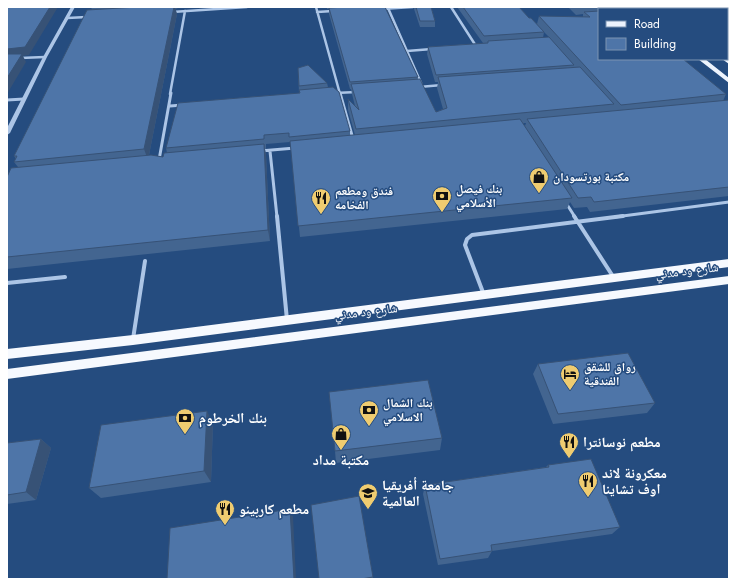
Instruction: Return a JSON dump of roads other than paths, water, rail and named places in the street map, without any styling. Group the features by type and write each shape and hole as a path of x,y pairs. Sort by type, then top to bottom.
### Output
{"highway":[{"name":"شارع ود مدني","path":"7,354 133,340 729,263"},
{"name":"شارع ود مدني","path":"7,374 729,280"}],"main road":[{"path":"702,60 729,81"}],"street":[{"path":"7,133 45,56 73,7"},
{"path":"169,12 247,7"},
{"path":"316,7 354,143 347,143"},
{"path":"380,9 413,7"},
{"path":"452,7 476,46"},
{"path":"388,8 423,87"},
{"path":"159,161 170,106 185,11"},
{"path":"317,12 341,11"},
{"path":"67,18 91,17"},
{"path":"468,47 483,46"},
{"path":"407,51 437,49"},
{"path":"15,58 45,56"},
{"path":"416,87 446,85"},
{"path":"332,94 363,91"},
{"path":"7,100 24,99"},
{"path":"170,106 185,105"},
{"path":"254,152 300,148"},
{"path":"270,150 287,320"},
{"path":"152,162 167,160"},
{"path":"565,201 614,279"},
{"path":"484,295 465,245 467,239 472,235 729,202"},
{"path":"133,340 145,261"},
{"path":"7,283 65,277"}],"place":[{"name":"مكتبة بورتسودان","path":"539,194"},
{"name":"بنك فيصل الأسلامي","path":"442,213"},
{"name":"فندق ومطعم الفخامه","path":"321,215"},
{"name":"رواق للشقق الفندقية","path":"570,391"},
{"name":"بنك الشمال الاسلامي","path":"369,427"},
{"name":"بنك الخرطوم","path":"185,435"},
{"name":"مكتبة مداد","path":"341,451"},
{"name":"مطعم نوسانترا","path":"569,459"},
{"name":"معكرونة لاند اوف تشاينا","path":"588,498"},
{"name":"جامعة أفريقيا العالمية","path":"368,510"},
{"name":"مطعم كاربينو","path":"225,526"}]}
